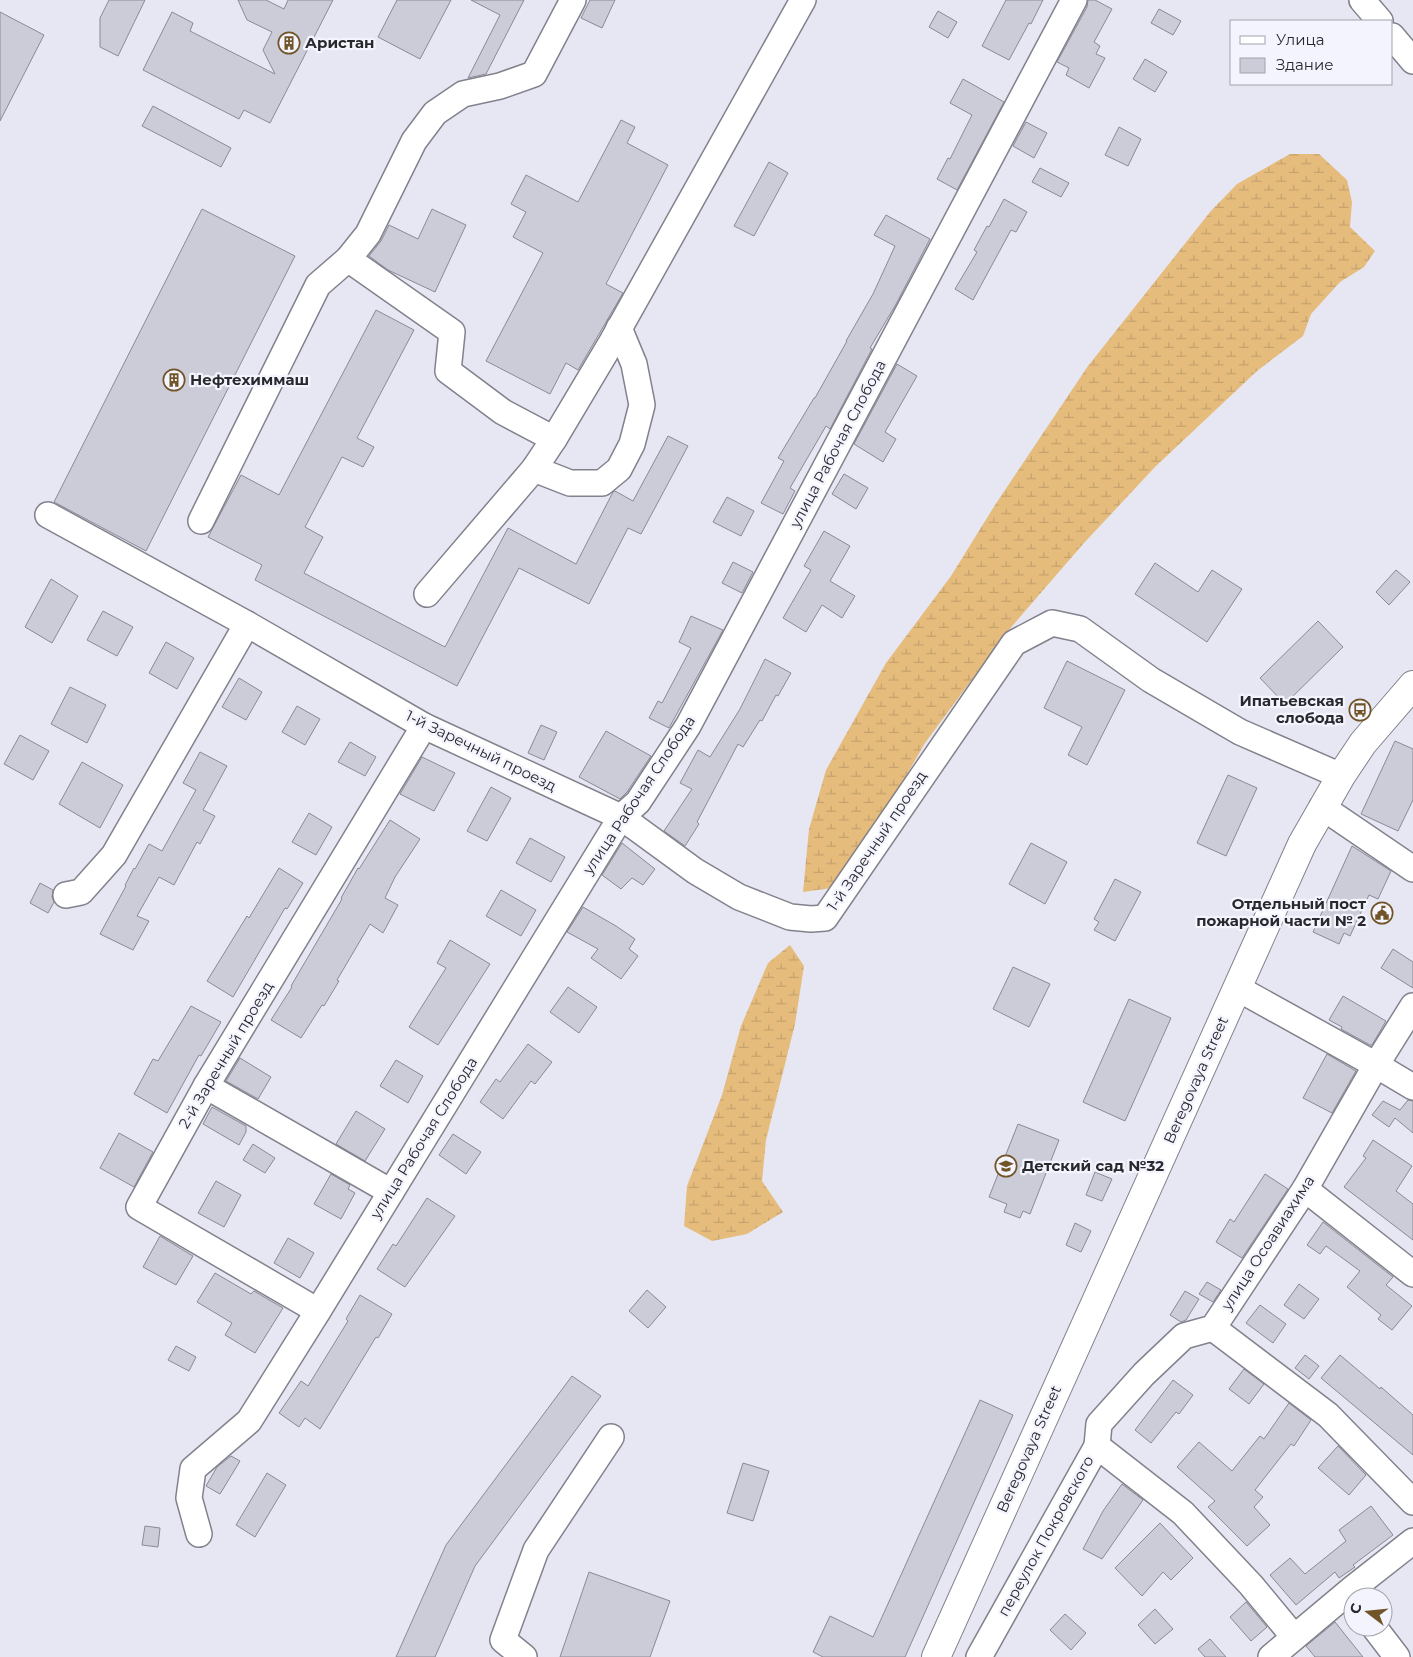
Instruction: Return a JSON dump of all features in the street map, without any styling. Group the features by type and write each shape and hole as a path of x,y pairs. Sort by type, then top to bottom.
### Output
{"main road":[{"name":"Beregovaya Street","path":"936,1657 1302,844 1340,776 1363,743 1413,685"}],"street":[{"path":"201,521 318,285 348,259 368,234 414,140 435,113 463,94 500,86 534,74 573,0"},
{"path":"427,594 534,468 554,439 610,345 803,0"},
{"name":"улица Рабочая Слобода","path":"199,1534 189,1498 193,1469 249,1421 621,817 638,802 688,726 1074,0"},
{"path":"1362,0 1379,20"},
{"path":"1393,37 1413,62"},
{"path":"348,259 452,332 448,371 502,412 554,439"},
{"path":"534,468 570,483 602,483 619,469 632,444 642,405 634,364 619,328"},
{"name":"1-й Заречный проезд","path":"48,515 247,624 424,726 621,817 695,871 739,897 790,917 825,918 1014,643 1052,622 1080,629 1151,680 1240,732 1340,776"},
{"path":"66,895 81,892 114,855 247,624"},
{"name":"2-й Заречный проезд","path":"318,1311 139,1207 206,1086 424,726"},
{"path":"1322,806 1413,869"},
{"path":"1237,988 1413,1087"},
{"name":"улица Осоавиахима","path":"1213,1328 1304,1189 1376,1065 1413,1006"},
{"path":"206,1086 391,1192"},
{"path":"1304,1189 1413,1274"},
{"path":"1097,1446 1099,1424 1144,1374 1184,1336 1213,1328 1328,1415 1413,1502"},
{"path":"524,1657 503,1640 536,1550 611,1436"},
{"name":"переулок Покровского","path":"978,1657 1097,1446 1183,1513 1251,1585 1294,1637"},
{"path":"1360,1587 1413,1541"},
{"path":"1271,1657 1294,1637 1343,1601"},
{"path":"1382,1637 1397,1657"}],"green space":[{"path":"1290,154 1319,154 1347,180 1352,202 1350,227 1375,251 1364,267 1340,282 1311,314 1303,336 1257,371 1155,467 1084,543 1007,632 925,743 877,826 832,888 803,892 809,829 826,770 886,663 951,576 995,505 1088,366 1210,212 1237,184"},
{"path":"790,945 804,966 795,1024 766,1140 762,1181 783,1212 747,1234 712,1241 684,1226 687,1186 722,1095 741,1026 768,963"}],"building":[{"path":"109,0 145,0 118,56 100,47 100,18"},
{"path":"238,0 266,0 284,9 288,0 333,0 270,123 244,110 239,119 143,70 172,12 193,23 190,31 275,74 263,50 272,32 247,20"},
{"path":"397,0 451,0 420,59 378,37"},
{"path":"471,0 524,0 486,74 468,78 500,15"},
{"path":"590,0 615,0 602,28 581,18"},
{"path":"1006,0 1043,0 1009,60 982,46"},
{"path":"1088,0 1095,0 1112,9 1094,42 1100,46 1096,54 1105,58 1089,88 1066,75 1069,68 1057,62 1087,7"},
{"path":"1159,9 1181,21 1173,35 1151,23"},
{"path":"938,11 957,22 948,38 929,27"},
{"path":"0,12 44,35 0,121"},
{"path":"1145,59 1167,72 1155,92 1133,79"},
{"path":"963,79 1004,102 957,190 937,179 948,158 950,159 972,115 950,103"},
{"path":"153,106 231,148 221,167 142,126"},
{"path":"621,120 635,127 627,143 668,165 606,284 623,293 578,370 566,363 550,394 486,361 543,253 513,237 526,212 511,204 526,175 578,202"},
{"path":"1026,122 1047,133 1034,158 1013,146"},
{"path":"1119,127 1141,139 1128,166 1105,155"},
{"path":"769,162 788,173 754,236 734,226"},
{"path":"1040,168 1069,183 1061,197 1032,182"},
{"path":"1004,199 1027,212 1016,232 1011,230 973,300 955,289 977,252 974,250 987,226 989,227"},
{"name":"Нефтехиммаш","path":"202,209 295,256 146,551 54,502"},
{"path":"432,209 466,225 435,292 388,270 369,256 381,241 389,225 418,239"},
{"path":"886,215 930,239 895,306 870,348 872,349 830,429 826,426 790,488 795,491 783,514 761,503 784,461 778,458 815,398 873,294 895,246 874,235"},
{"path":"376,310 414,330 357,438 374,447 363,467 342,457 305,527 323,537 304,573 445,647 508,528 576,564 613,492 615,491 633,501 668,436 688,446 641,534 628,528 589,604 519,568 457,686 255,580 262,565 208,537 241,475 279,495"},
{"path":"897,364 917,376 885,432 896,439 883,462 854,444"},
{"path":"844,474 868,488 856,509 832,494"},
{"path":"727,497 754,511 741,536 713,522"},
{"path":"824,531 850,546 830,581 855,596 842,618 822,605 806,632 783,618 811,570 804,566"},
{"path":"733,562 753,572 742,593 722,583"},
{"path":"1155,563 1198,592 1212,570 1242,589 1207,642 1135,594"},
{"path":"1396,570 1410,582 1389,605 1376,592"},
{"path":"51,579 78,596 52,643 25,627"},
{"path":"103,611 133,627 117,656 87,640"},
{"path":"691,616 723,630 669,728 649,718 658,701 662,703 691,648 679,642"},
{"path":"1318,621 1343,647 1285,704 1260,678"},
{"path":"166,642 194,658 177,689 149,673"},
{"path":"765,659 791,673 762,721 760,720 743,747 738,744 697,822 699,824 685,846 664,831 692,789 680,783 698,750 710,757 740,709"},
{"path":"1067,661 1125,690 1087,765 1068,755 1082,727 1044,708"},
{"path":"239,678 262,692 246,720 222,707"},
{"path":"70,687 106,705 87,743 51,724"},
{"path":"297,706 320,719 305,745 282,732"},
{"path":"541,725 557,732 544,760 528,753"},
{"path":"606,731 651,756 627,792 620,799 579,777"},
{"path":"20,735 49,751 33,780 4,764"},
{"path":"1395,741 1413,749 1413,800 1398,831 1361,814"},
{"path":"350,742 376,757 365,776 338,762"},
{"path":"200,752 227,766 203,810 215,816 200,844 197,842 174,885 159,877 137,916 149,921 133,950 100,934 134,868 149,844 162,851 196,790 183,783"},
{"path":"422,757 455,773 434,811 400,794"},
{"path":"82,762 123,785 100,828 59,804"},
{"path":"1228,775 1257,788 1226,856 1197,843"},
{"path":"491,787 511,798 487,841 467,831"},
{"path":"309,813 332,827 316,855 292,842"},
{"path":"390,820 420,839 395,877 385,898 398,905 383,933 370,924 324,1006 322,1005 301,1038 271,1020 292,987 358,868"},
{"path":"530,838 565,857 551,882 516,863"},
{"path":"622,843 655,869 643,885 632,878 621,889 602,875"},
{"path":"1031,843 1067,862 1045,904 1009,884"},
{"path":"1352,846 1391,871 1378,899 1369,895 1350,936 1344,933 1339,944 1313,932"},
{"path":"279,868 303,883 287,909 285,908 233,997 207,981 247,916 249,918"},
{"path":"1115,879 1141,892 1115,941 1094,930 1099,922 1094,919"},
{"path":"40,883 53,890 52,897 54,902 48,913 30,903"},
{"path":"501,890 536,910 521,936 486,916"},
{"path":"583,907 635,939 629,949 638,956 621,979 591,958 598,949 567,932"},
{"path":"450,940 490,964 438,1045 409,1027 446,968 437,963"},
{"path":"1393,949 1413,962 1413,988 1381,968"},
{"path":"1013,967 1050,984 1029,1027 993,1009"},
{"path":"568,987 597,1007 579,1033 550,1012"},
{"path":"1343,996 1386,1021 1372,1045 1341,1029 1342,1027 1329,1020"},
{"path":"1129,999 1171,1018 1125,1121 1083,1102"},
{"path":"191,1006 221,1022 201,1056 199,1055 167,1113 134,1094 153,1059 158,1061"},
{"path":"528,1044 552,1062 535,1084 531,1081 503,1119 480,1102 496,1079 500,1082"},
{"path":"1327,1054 1356,1071 1332,1113 1303,1098"},
{"path":"240,1058 271,1077 258,1099 226,1081"},
{"path":"396,1060 423,1076 408,1103 380,1086"},
{"path":"1408,1100 1413,1101 1413,1133 1395,1118 1389,1127 1372,1115 1383,1101 1400,1110"},
{"path":"212,1107 246,1126 246,1132 239,1145 203,1124"},
{"path":"356,1111 385,1129 365,1161 336,1144"},
{"path":"1018,1124 1059,1140 1030,1214 1023,1211 1020,1218 1004,1212 1007,1204 989,1197"},
{"path":"119,1133 153,1152 134,1187 100,1168"},
{"path":"453,1134 481,1152 466,1174 439,1155"},
{"path":"1373,1140 1412,1166 1396,1191 1413,1204 1413,1240 1344,1187 1366,1158 1363,1156"},
{"path":"253,1144 275,1158 265,1173 243,1160"},
{"path":"1095,1172 1112,1179 1102,1201 1086,1195"},
{"path":"331,1174 350,1185 348,1189 355,1193 341,1219 314,1204"},
{"path":"1265,1174 1288,1189 1242,1258 1216,1242 1230,1219 1234,1222"},
{"path":"216,1181 241,1195 224,1227 198,1213"},
{"path":"427,1198 455,1216 405,1287 377,1269 393,1244 396,1246"},
{"path":"1323,1222 1393,1277 1386,1285 1412,1306 1392,1330 1378,1319 1381,1315 1347,1287 1360,1271 1326,1246 1320,1254 1307,1245"},
{"path":"1075,1223 1091,1231 1081,1252 1066,1245"},
{"path":"160,1236 193,1256 176,1285 143,1267"},
{"path":"288,1238 314,1253 300,1278 274,1263"},
{"path":"215,1273 251,1294 254,1291 283,1308 255,1353 225,1335 232,1323 197,1302"},
{"path":"1207,1282 1221,1290 1213,1302 1199,1294"},
{"path":"1299,1284 1319,1299 1304,1319 1284,1305"},
{"path":"647,1290 666,1307 648,1328 629,1311"},
{"path":"1185,1291 1199,1299 1186,1320 1181,1322 1170,1315"},
{"path":"360,1295 392,1314 320,1429 305,1418 299,1427 279,1413 301,1381 308,1386 348,1321 346,1319"},
{"path":"1260,1305 1286,1324 1273,1343 1246,1323"},
{"path":"176,1346 196,1357 189,1371 168,1360"},
{"path":"1305,1355 1319,1366 1309,1379 1295,1368"},
{"path":"1340,1355 1413,1415 1413,1455 1321,1378"},
{"path":"1244,1369 1264,1384 1249,1404 1229,1389"},
{"path":"572,1376 601,1396 475,1566 435,1657 396,1657 446,1545"},
{"path":"1173,1380 1193,1395 1179,1414 1176,1412 1151,1443 1135,1430"},
{"path":"980,1400 1013,1415 905,1657 823,1657 813,1652 830,1616 873,1637"},
{"path":"1289,1403 1311,1420 1294,1446 1291,1444 1255,1490 1263,1497 1254,1507 1270,1525 1247,1546 1208,1507 1215,1501 1177,1467 1199,1442 1232,1471 1260,1436 1264,1439"},
{"path":"1338,1446 1366,1475 1349,1495 1318,1468"},
{"path":"231,1456 240,1461 220,1494 206,1486 217,1467"},
{"path":"743,1463 769,1471 753,1521 727,1513"},
{"path":"267,1473 286,1485 255,1537 236,1525"},
{"path":"1122,1484 1143,1500 1102,1559 1083,1549 1103,1511"},
{"path":"1371,1506 1393,1535 1339,1578 1335,1572 1296,1605 1270,1575 1290,1558 1305,1574 1346,1541 1339,1530"},
{"path":"1160,1523 1193,1558 1171,1580 1163,1572 1142,1596 1115,1568"},
{"path":"145,1526 160,1528 158,1547 142,1545"},
{"path":"589,1572 670,1601 650,1657 560,1657"},
{"path":"1246,1602 1267,1627 1251,1641 1230,1617"},
{"path":"1155,1609 1173,1629 1155,1644 1138,1625"},
{"path":"1065,1614 1086,1633 1071,1650 1050,1630"},
{"path":"1335,1622 1343,1632 1343,1637 1347,1637 1363,1657 1315,1657 1306,1646"},
{"path":"1210,1639 1226,1657 1205,1657 1198,1649"}],"place":[{"name":"Аристан","path":"289,43"},
{"name":"Нефтехиммаш","path":"174,380"},
{"name":"Ипатьевская слобода","path":"1360,710"},
{"name":"Отдельный пост пожарной части № 2","path":"1382,913"},
{"name":"Детский сад №32","path":"1006,1166"}]}
